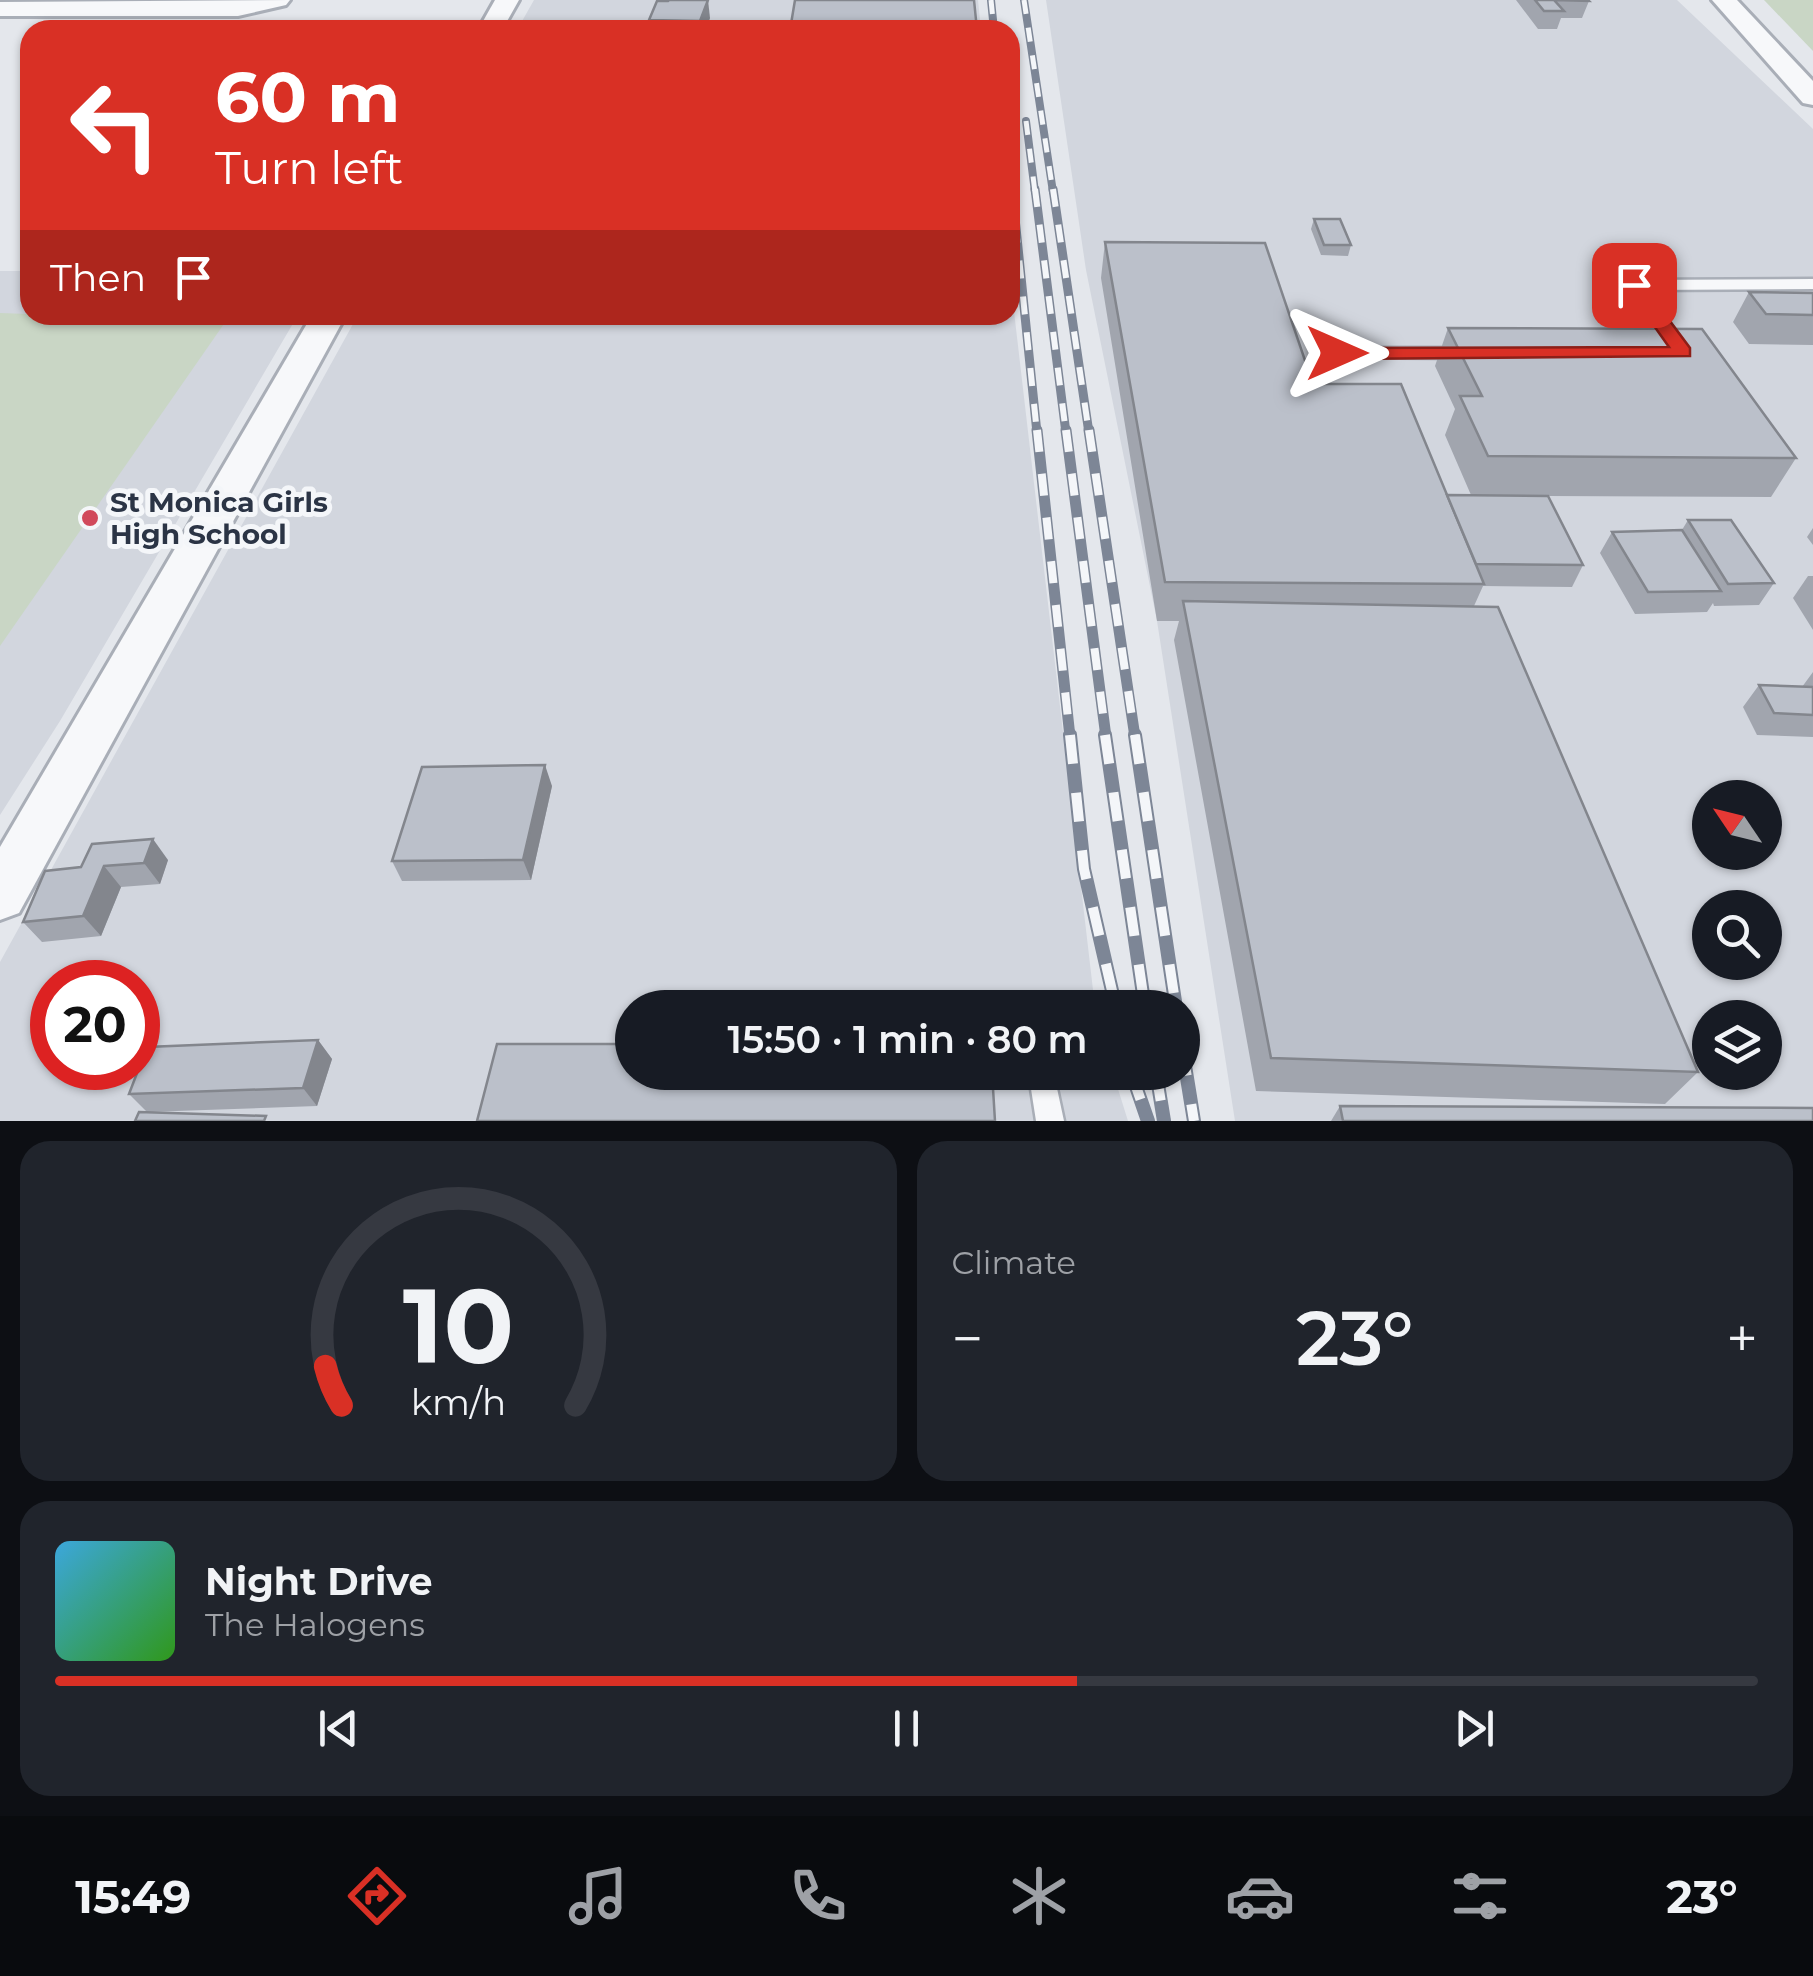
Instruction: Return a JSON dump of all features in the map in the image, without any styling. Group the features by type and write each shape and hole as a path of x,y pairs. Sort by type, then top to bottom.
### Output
{"street":[{"path":"0,9 238,8 278,0"},
{"path":"1724,0 1813,97"},
{"path":"0,896 323,325"}],"lane":[{"path":"1664,352 1683,352 1634,285 1813,284"},
{"path":"1337,353 1491,353"},
{"path":"1044,1090 1050,1121"}],"shaded area":[{"path":"534,0 978,0 980,20 523,20"},
{"path":"1046,0 1677,0 1813,129 1813,1121 1235,1121 1157,621 1086,270"},
{"name":"St Monica Girls High School","path":"0,271 20,271 20,325 292,325 60,721 0,815"},
{"path":"352,325 1016,325 1093,990 615,990 615,1090 1118,1090 1128,1121 0,1121 0,962"}],"green space":[{"path":"1764,0 1813,0 1813,51"},
{"path":"0,313 20,314 20,325 223,325 0,646"}],"building":[{"path":"708,0 700,20 649,20 657,1"},
{"path":"795,0 974,0 976,20 792,20"},
{"path":"1535,0 1554,0 1564,11 1544,11"},
{"path":"1314,219 1340,219 1351,245 1324,245"},
{"path":"1105,242 1265,243 1313,384 1401,384 1484,584 1165,582"},
{"path":"1749,292 1813,293 1813,315 1766,314"},
{"path":"1448,328 1702,329 1796,458 1488,456 1460,396 1482,396"},
{"path":"1447,495 1548,496 1583,565 1476,564"},
{"path":"1688,520 1731,520 1774,583 1728,584"},
{"path":"1682,530 1721,591 1648,592 1612,532"},
{"path":"1183,601 1498,607 1692,1058 1692,1072 1271,1058"},
{"path":"1759,685 1813,687 1813,715 1774,713"},
{"path":"545,765 523,860 392,861 422,767"},
{"path":"153,839 144,863 104,866 83,916 23,922 45,871 81,867 92,844"},
{"path":"318,1040 303,1088 129,1094 131,1090 160,1090 160,1046"},
{"path":"497,1044 615,1044 615,1090 993,1090 995,1121 477,1121"},
{"path":"1340,1106 1813,1108 1813,1121 1343,1121"},
{"path":"139,1112 266,1116 264,1121 135,1121"}],"railway":[{"path":"991,0 993,20"},
{"path":"1024,0 1053,192"},
{"path":"1026,121 1035,192"},
{"path":"1035,189 1066,433"},
{"path":"1053,189 1089,433"},
{"path":"1020,267 1037,433"},
{"path":"1037,430 1070,737"},
{"path":"1066,430 1106,737"},
{"path":"1089,430 1135,737"},
{"path":"1070,735 1084,869 1112,990"},
{"path":"1105,735 1142,990"},
{"path":"1135,735 1173,990"},
{"path":"1137,1090 1148,1121"},
{"path":"1159,1090 1164,1121"},
{"path":"1189,1090 1194,1121"}],"place":[{"name":"St Monica Girls High School","path":"90,518"}],"route":[{"path":"1337,353 1683,352 1634,285"}]}
